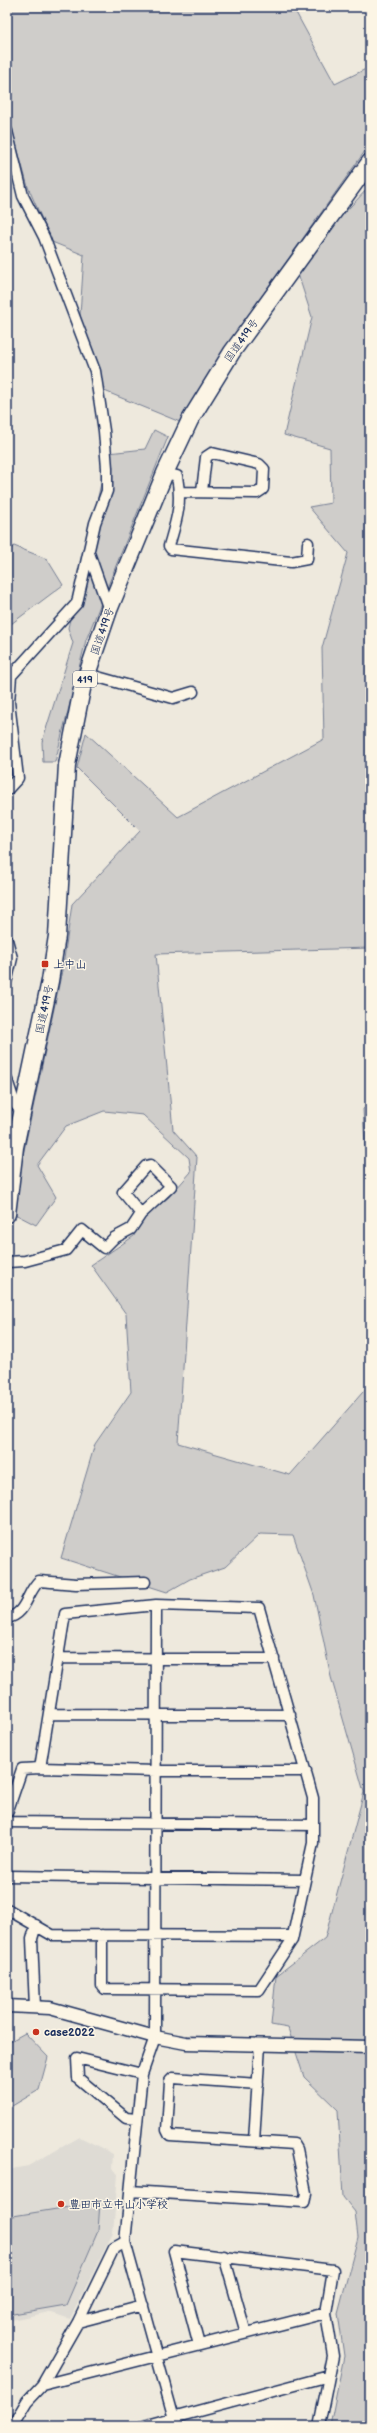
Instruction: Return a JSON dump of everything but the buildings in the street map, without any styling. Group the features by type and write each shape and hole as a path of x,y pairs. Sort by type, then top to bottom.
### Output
{"highway":[{"name":"国道419号","path":"7,1214 22,1113 50,981 57,936 67,764 82,688 109,610 165,473 190,420 232,352 370,162"}],"street":[{"path":"7,131 23,196 44,237 95,371 104,431 106,491 95,523 77,603 11,676 9,702 18,778 7,790"},
{"path":"180,492 202,491 257,493 263,489 264,469 259,464 212,453 206,457 202,491"},
{"path":"165,473 177,476 180,492 180,507 169,546 171,549 291,562 307,559 308,543"},
{"path":"89,553 109,610"},
{"path":"87,674 173,698 193,692"},
{"path":"7,940 12,958 7,979"},
{"path":"7,1080 15,1104 22,1113"},
{"path":"7,1262 25,1261 66,1250 82,1230 104,1248 114,1238 131,1229 141,1214 171,1186 150,1165 146,1166 123,1192 141,1214"},
{"path":"7,1618 15,1617 21,1612 32,1588 39,1581 76,1584 145,1582"},
{"path":"156,1605 155,2037 142,2074 136,2119 125,2242 175,2422"},
{"path":"40,1768 65,1614 156,1605 259,1608 314,1798 313,1843 293,1936 259,1990 156,1990 105,1989 102,1986 102,1935"},
{"path":"58,1658 274,1659"},
{"path":"49,1714 156,1716 290,1715"},
{"path":"7,1812 22,1769 306,1771"},
{"path":"7,1822 313,1825"},
{"path":"7,1876 155,1880 305,1880"},
{"path":"7,1909 52,1935 155,1934 293,1936"},
{"path":"34,2007 32,1938 36,1926"},
{"path":"7,2006 50,2008 155,2037 186,2043 370,2047"},
{"path":"254,2141 260,2045"},
{"path":"136,2119 126,2118 78,2078 77,2058 142,2074"},
{"path":"130,2191 304,2202 306,2193 297,2149 294,2144 170,2136 167,2123 170,2081 173,2078 258,2084"},
{"path":"12,2426 27,2401 42,2385 78,2322 114,2248 125,2242"},
{"path":"199,2345 174,2250 333,2270 326,2313 333,2356 319,2426"},
{"path":"224,2256 246,2334"},
{"path":"78,2322 143,2306"},
{"path":"42,2385 326,2313"},
{"path":"143,2426 175,2422 329,2376"}],"shaded area":[{"path":"7,7 293,7 335,84 370,67 370,144 252,310 180,422 102,390 80,315 84,255 52,242 28,187 7,111"},
{"path":"370,186 370,948 156,954 173,1130 197,1157 178,1443 290,1475 370,1384 370,2426 330,2426 344,2356 338,2313 358,2237 355,2212 343,2197 338,2110 304,2077 288,2028 271,2025 276,1976 325,1938 364,1792 331,1677 314,1595 293,1535 260,1534 225,1567 190,1579 167,1592 61,1558 95,1444 131,1392 126,1314 91,1265 134,1236 139,1222 169,1197 191,1172 189,1158 143,1115 104,1111 66,1126 37,1165 56,1197 36,1225 11,1212 63,966 72,904 140,831 77,768 86,733 178,817 324,739 322,648 348,553 309,507 331,503 330,448 284,435 312,317 295,265"},
{"path":"154,430 168,437 86,640 55,762 43,762 42,742 73,643 68,628 108,453 145,449"},
{"path":"14,546 47,559 63,585 7,627 7,552"},
{"path":"370,1105 370,1235 363,1109"},
{"path":"25,2033 48,2057 39,2090 7,2109 7,2043"},
{"name":"豊田市立中山小学校","path":"80,2137 113,2154 112,2169 118,2174 113,2233 70,2319 49,2312 7,2321 7,2170 28,2166"},
{"path":"100,2202 98,2231 66,2305 7,2315 7,2217"}],"place":[{"name":"上中山","path":"45,964"},
{"name":"case2022","path":"36,2032"},
{"name":"豊田市立中山小学校","path":"61,2204"}]}
